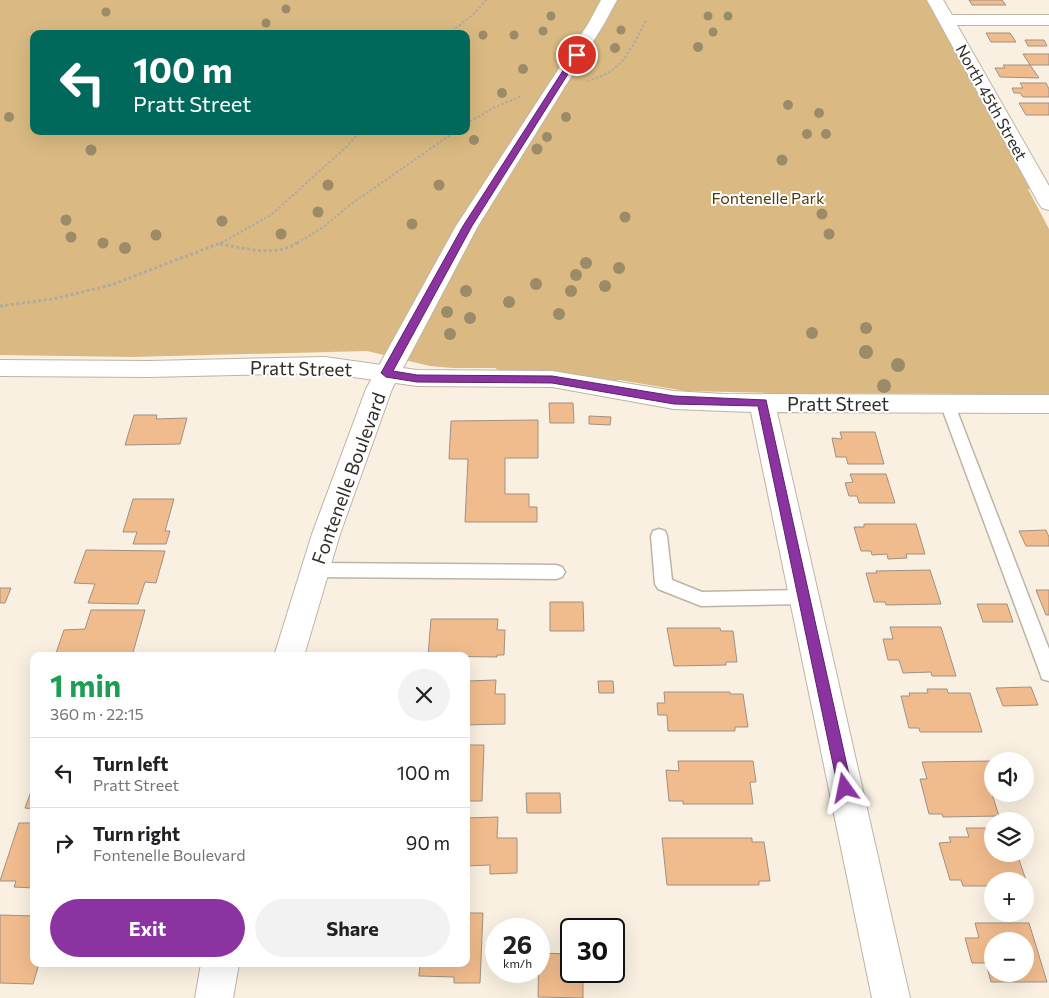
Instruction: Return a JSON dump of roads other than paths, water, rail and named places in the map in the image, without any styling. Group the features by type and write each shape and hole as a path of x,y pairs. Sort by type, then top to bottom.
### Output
{"street":[{"name":"Fontenelle Boulevard","path":"290,652 315,570 386,373 467,226 596,24 609,0"},
{"name":"North 45th Street","path":"935,0 1049,204"},
{"path":"946,20 1049,20"},
{"name":"Pratt Street","path":"0,368 150,369 325,365 417,378 552,379 674,400 762,403 1049,404"},
{"path":"762,403 891,998"},
{"path":"214,998 219,967"}],"lane":[{"path":"947,403 1049,673"},
{"path":"659,536 664,584 701,599 804,597"},
{"path":"315,570 556,572"}],"park label":[{"name":"Fontenelle Park","path":"768,197"}]}
